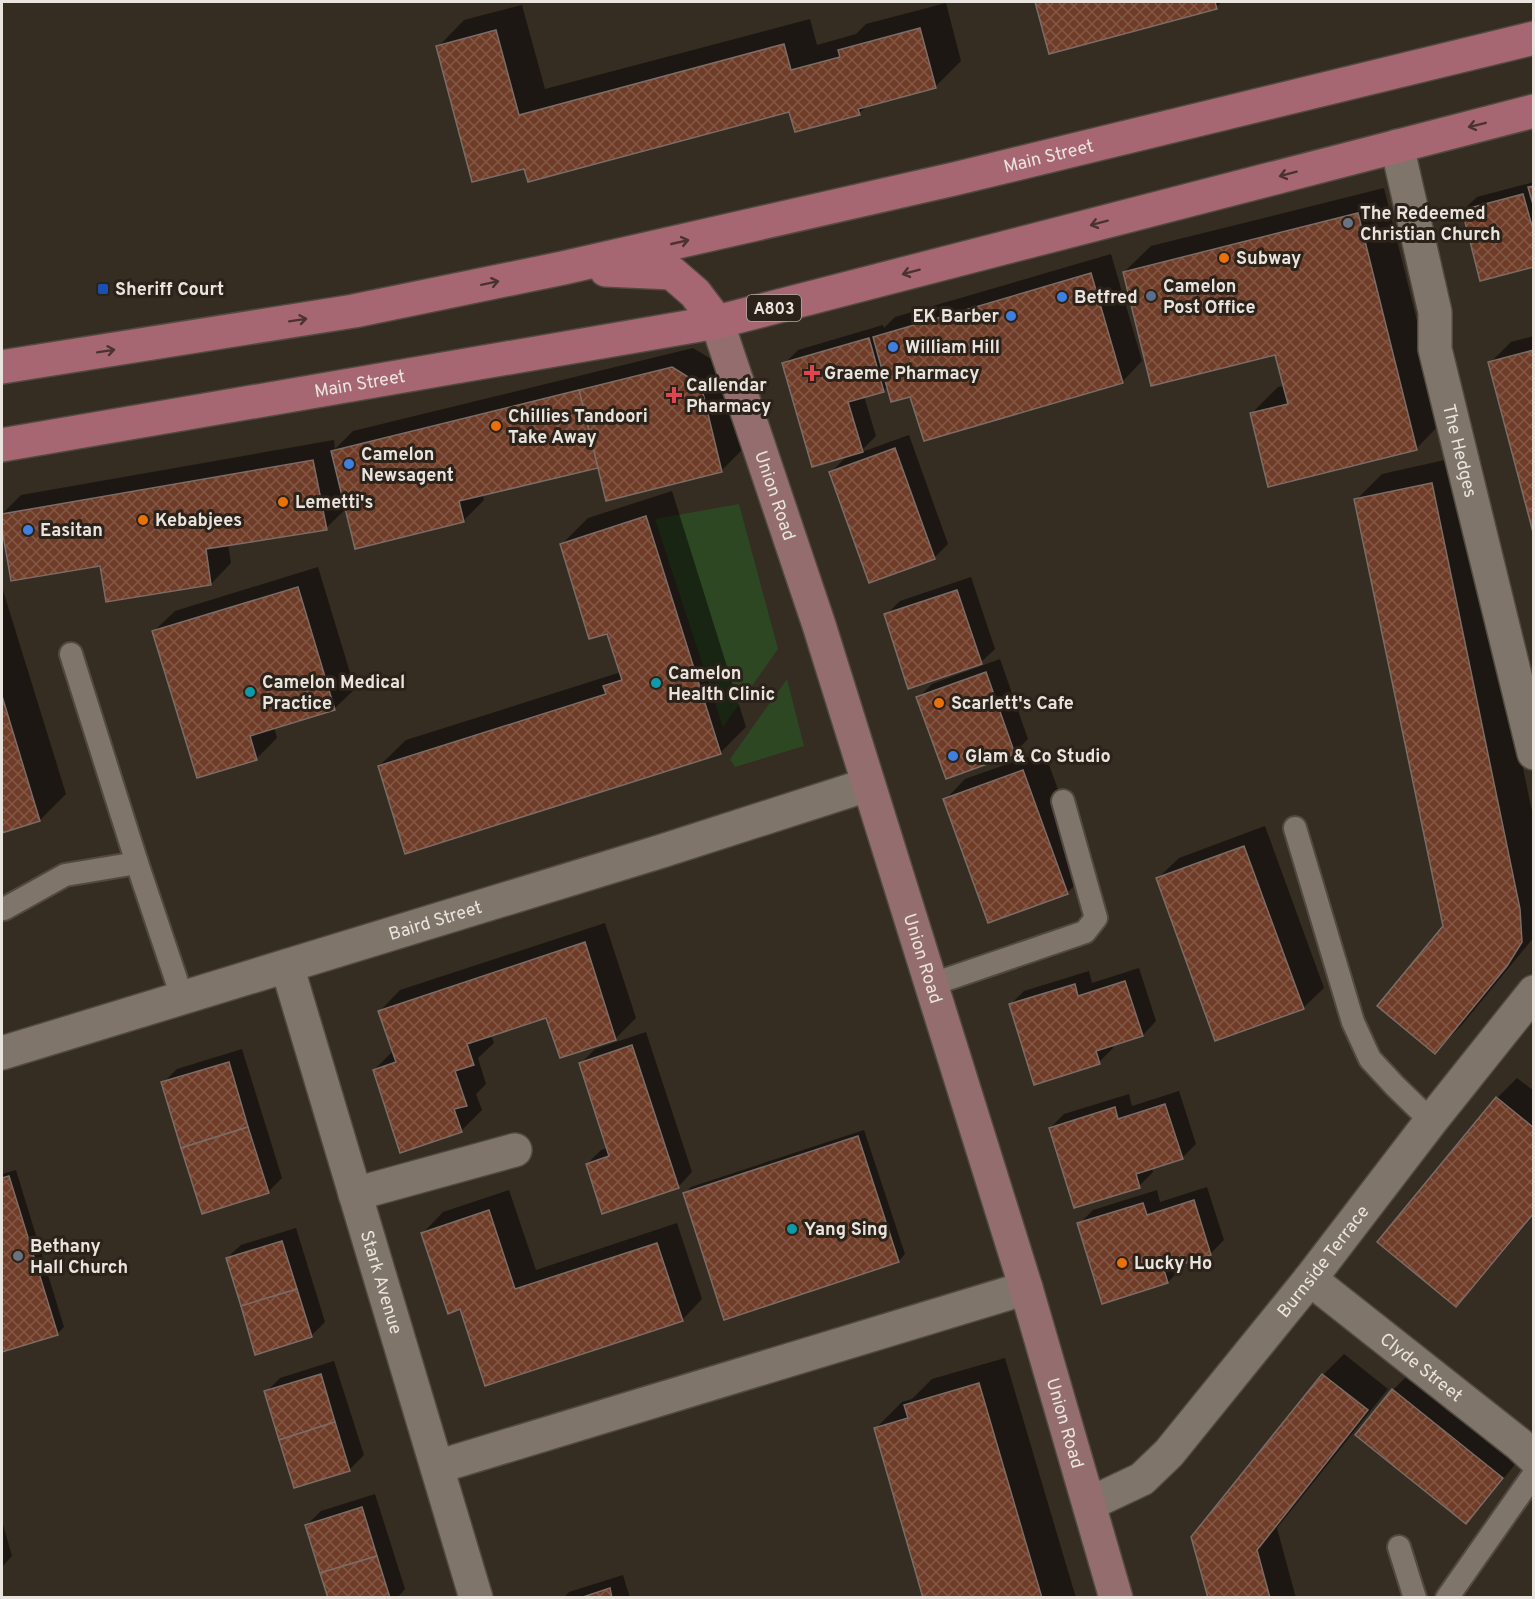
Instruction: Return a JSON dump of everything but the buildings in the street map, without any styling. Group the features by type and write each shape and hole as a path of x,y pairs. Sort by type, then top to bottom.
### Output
{"main road":[{"name":"Main Street","path":"2,367 367,309 563,268 964,177 1533,38"},
{"name":"Main Street","path":"2,445 717,322 1533,111"},
{"name":"Main Street","path":"563,268 672,273 695,293 717,322"}],"street":[{"name":"The Hedges","path":"1397,146 1435,312 1435,349 1533,753"},
{"name":"Union Road","path":"717,322 819,625 867,785 1026,1288 1116,1598"},
{"name":"Baird Street","path":"2,1053 652,854 867,785"},
{"name":"Stark Avenue","path":"287,966 476,1598"},
{"name":"Burnside Terrace","path":"1089,1504 1142,1479 1169,1453 1310,1279 1533,993"},
{"path":"355,1194 515,1150"},
{"name":"Clyde Street","path":"1310,1279 1533,1458"},
{"path":"437,1467 1026,1288"}],"lane":[{"path":"71,654 182,997"},
{"path":"930,985 1085,932 1096,918 1063,801"},
{"path":"1295,828 1357,1031 1370,1059 1431,1121"},
{"path":"4,909 65,875 137,863"},
{"path":"1447,1598 1533,1474"},
{"path":"1399,1547 1415,1598"}],"green space":[{"path":"739,504 778,649 723,727 655,519"},
{"path":"787,679 804,746 735,767 730,759"}],"place":[{"name":"The Redeemed Christian Church","path":"1348,223"},
{"name":"Subway","path":"1224,258"},
{"name":"Sheriff Court","path":"103,289"},
{"name":"Camelon Post Office","path":"1151,296"},
{"name":"Betfred","path":"1062,297"},
{"name":"EK Barber","path":"1011,316"},
{"name":"William Hill","path":"893,347"},
{"name":"Graeme Pharmacy","path":"812,373"},
{"name":"Callendar Pharmacy","path":"674,395"},
{"name":"Chillies Tandoori Take Away","path":"496,426"},
{"name":"Camelon Newsagent","path":"349,464"},
{"name":"Lemetti's","path":"283,502"},
{"name":"Kebabjees","path":"143,520"},
{"name":"Easitan","path":"28,530"},
{"name":"Camelon Health Clinic","path":"656,683"},
{"name":"Camelon Medical Practice","path":"250,692"},
{"name":"Scarlett's Cafe","path":"939,703"},
{"name":"Glam & Co Studio","path":"953,756"},
{"name":"Yang Sing","path":"792,1229"},
{"name":"Bethany Hall Church","path":"18,1256"},
{"name":"Lucky Ho","path":"1122,1263"}]}
